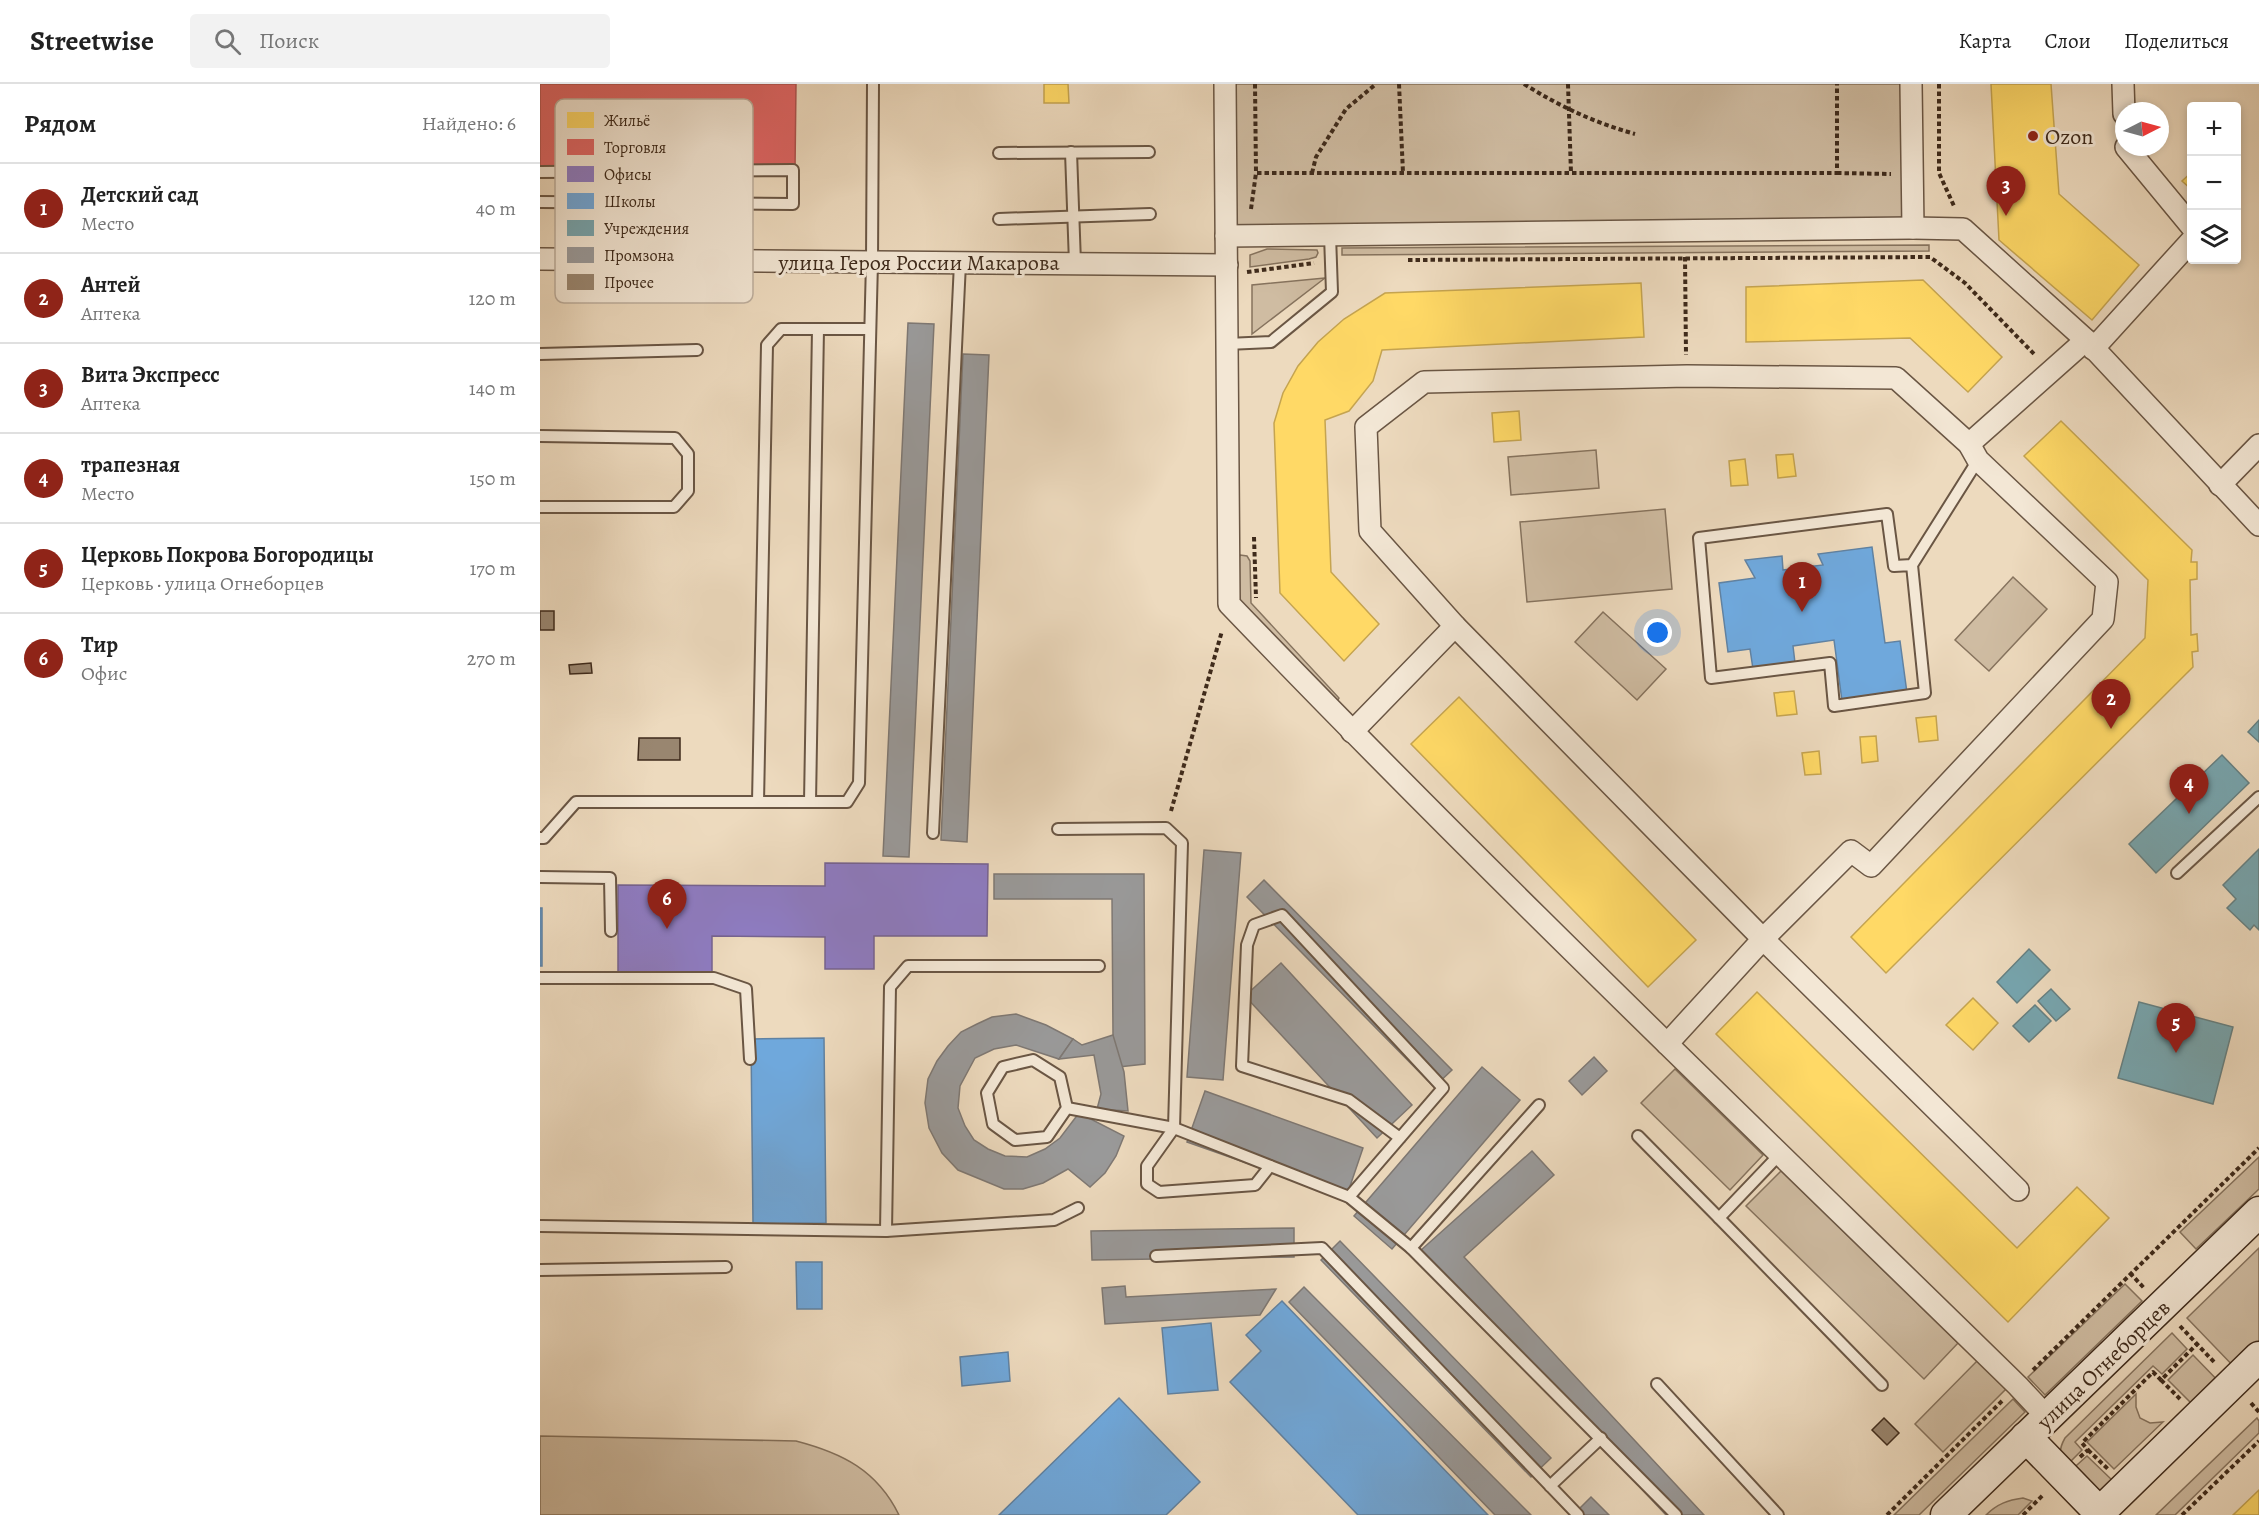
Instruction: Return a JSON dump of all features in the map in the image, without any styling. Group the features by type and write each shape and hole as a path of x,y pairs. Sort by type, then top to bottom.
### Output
{"main road":[{"name":"улица Огнеборцев","path":"1946,1515 2259,1212"},
{"path":"2037,1427 2062,1474 2098,1514 2259,1357"}],"street":[{"path":"1225,84 1229,604 1352,732 1667,1044 2018,1386 2037,1427"},
{"path":"1911,84 1913,228"},
{"path":"2123,84 2124,102"},
{"path":"2134,156 2187,220"},
{"path":"1226,236 1963,229 2090,345 2259,525"},
{"path":"1974,452 2051,371 2090,345 2187,245"},
{"name":"улица Героя России Макарова","path":"540,259 555,259"},
{"name":"улица Героя России Макарова","path":"753,261 1227,264"},
{"path":"1667,1044 1763,939 1851,851 1871,866 2103,619 2107,582 1896,378 1687,375 1424,382 1366,427 1370,531 1455,626 1763,939 2018,1190"},
{"path":"2220,485 2259,445"},
{"path":"1352,732 1455,626"}],"lane":[{"path":"540,838 544,838 576,802 847,802 859,783 872,262 873,84"},
{"path":"1071,152 1075,263"},
{"path":"999,153 1149,152"},
{"path":"753,170 793,170 793,204 753,204"},
{"path":"540,172 555,172"},
{"path":"540,202 555,202"},
{"path":"999,219 1150,214"},
{"path":"1227,344 1271,342 1332,292 1330,235"},
{"path":"933,833 960,263"},
{"path":"758,802 767,345 781,329 870,329"},
{"path":"810,802 818,329"},
{"path":"540,354 698,350"},
{"path":"540,436 675,438 688,454 688,491 674,507 540,507"},
{"path":"1912,565 1894,566 1887,514 1699,538 1711,678 1830,663 1834,706 1925,693 1912,565 1974,452"},
{"path":"2177,873 2259,797"},
{"path":"1058,829 1166,828 1182,843 1174,1128 1147,1166 1147,1184 1159,1192 1255,1185 1270,1166"},
{"path":"540,878 610,878 611,930"},
{"path":"1349,1197 1400,1138 1443,1088 1282,915 1254,925 1247,945 1242,1066 1349,1100 1400,1138"},
{"path":"886,1231 890,987 908,966 1099,966"},
{"path":"540,978 714,978 746,989 750,1059"},
{"path":"1032,1060 1060,1077 1067,1108 1047,1137 1015,1140 993,1124 987,1093 1003,1067 1032,1060"},
{"path":"1411,1248 1539,1105"},
{"path":"1067,1108 1174,1128 1349,1197 1411,1248 1676,1515"},
{"path":"1638,1136 1882,1385"},
{"path":"1719,1218 1780,1154"},
{"path":"540,1226 886,1231 1054,1220 1078,1209"},
{"path":"1156,1256 1322,1248 1578,1515"},
{"path":"540,1270 726,1267"},
{"path":"1657,1384 1778,1515"},
{"path":"1550,1486 1601,1438"}],"path":[{"path":"1248,236 1256,173 1255,84"},
{"path":"1312,173 1316,157 1346,109 1376,84"},
{"path":"1400,84 1403,173"},
{"path":"1524,84 1569,111 1599,124 1635,134"},
{"path":"1568,84 1571,173"},
{"path":"1837,84 1838,173"},
{"path":"1939,84 1939,173 1963,229"},
{"path":"1256,173 1912,174"},
{"path":"1685,257 1687,375"},
{"path":"1399,260 1930,257 1965,283 2051,371"},
{"path":"1227,264 1250,272 1331,261"},
{"path":"1166,828 1229,604"},
{"path":"1887,1515 2259,1148"},
{"path":"2130,1273 2234,1382 2259,1412"},
{"path":"2023,1515 2088,1450 2082,1443 2153,1372 2161,1380 2197,1344"},
{"path":"2182,1515 2259,1441"}],"shaded area":[{"path":"1230,84 1907,84 1909,222 1233,232"},
{"path":"1929,245 1929,251 1342,255 1342,248"},
{"path":"1267,249 1317,250 1318,253 1316,257 1309,259 1250,267 1250,255"},
{"path":"1325,278 1252,334 1252,285"},
{"path":"1596,450 1599,488 1511,495 1508,457"},
{"path":"1665,509 1672,589 1527,602 1520,522"},
{"path":"1240,555 1247,556 1250,561 1251,603 1339,698 1336,703 1240,604 1237,565"},
{"path":"2013,577 2047,609 1989,671 1955,640"},
{"path":"1603,612 1666,669 1637,700 1575,642"},
{"path":"1675,1069 1763,1155 1730,1190 1641,1103"},
{"path":"2259,1157 2259,1189 2196,1249 2180,1232"},
{"path":"1781,1171 1958,1343 1924,1379 1746,1206"},
{"path":"2259,1248 2259,1352 2239,1372 2187,1318"},
{"path":"2125,1284 2142,1301 2045,1395 2028,1377"},
{"path":"2172,1333 2187,1349 2162,1374 2153,1366 2075,1442 2082,1450 2064,1468 2060,1453 2065,1438"},
{"path":"2193,1355 2224,1387 2106,1500 2067,1474 2087,1456 2113,1481 2191,1403 2168,1380"},
{"path":"1977,1361 2006,1389 1943,1452 1915,1424"},
{"path":"2136,1394 2136,1407 2140,1418 2150,1423 2163,1422 2114,1469 2087,1442"},
{"path":"2013,1399 2025,1412 1919,1515 1894,1515"},
{"path":"2257,1418 2259,1433 2175,1515 2156,1515"},
{"path":"540,1436 796,1441 828,1451 869,1475 890,1499 899,1515 540,1515"},
{"path":"2023,1498 2032,1501 2018,1515 1986,1515 2003,1503"}],"building: Жильё":[{"path":"1044,84 1068,84 1069,103 1044,103"},
{"path":"1991,84 2051,84 2059,194 2139,265 2092,320 1999,240"},
{"path":"1923,280 2002,357 1968,392 1910,338 1746,342 1746,287"},
{"path":"1641,283 1644,337 1382,350 1373,381 1349,411 1325,420 1331,572 1379,624 1344,661 1280,593 1274,423 1283,393 1298,366 1318,342 1344,319 1385,293"},
{"path":"1519,411 1521,440 1494,442 1492,413"},
{"path":"2061,421 2192,550 2191,562 2197,562 2197,579 2190,580 2191,635 2197,634 2198,651 2192,652 2193,667 1886,973 1851,937 2145,638 2148,580 2024,456"},
{"path":"1793,454 1796,476 1778,478 1776,455"},
{"path":"1745,459 1748,485 1731,486 1729,461"},
{"path":"1794,691 1797,714 1777,716 1774,693"},
{"path":"1459,697 1696,940 1648,987 1411,744"},
{"path":"1936,716 1938,740 1919,742 1916,718"},
{"path":"1876,736 1878,761 1862,763 1860,737"},
{"path":"1819,751 1821,774 1805,775 1802,753"},
{"path":"1757,992 2017,1248 2077,1187 2109,1218 2008,1322 1716,1034"},
{"path":"1973,998 1998,1023 1973,1050 1946,1025"},
{"path":"2259,1490 2259,1515 2233,1515"}],"building: Торговля":[{"path":"540,84 796,84 795,170 753,169 753,99 555,99 555,166 540,166"}],"building: Офисы":[{"path":"825,863 988,864 987,936 874,936 874,969 825,969 825,937 712,936 712,981 618,981 618,885 825,886"}],"building: Школы":[{"path":"1872,547 1885,643 1900,641 1907,693 1842,701 1834,640 1793,646 1795,663 1753,669 1750,649 1728,652 1719,583 1755,578 1745,560 1782,556 1783,570 1823,565 1818,554"},
{"path":"540,908 542,908 542,966 540,966"},
{"path":"824,1038 826,1223 753,1224 751,1039"},
{"path":"796,1262 822,1262 822,1309 797,1309"},
{"path":"1282,1301 1488,1515 1358,1515 1230,1382 1261,1351 1246,1335"},
{"path":"1211,1323 1218,1390 1168,1394 1162,1328"},
{"path":"1008,1352 1010,1381 962,1386 960,1357"},
{"path":"1119,1398 1200,1482 1166,1515 999,1515"}],"building: Учреждения":[{"path":"2259,720 2259,742 2248,732"},
{"path":"2222,755 2249,783 2156,873 2129,844"},
{"path":"2259,849 2259,930 2254,925 2250,930 2227,908 2236,899 2223,885"},
{"path":"2029,949 2050,970 2017,1003 1997,982"},
{"path":"2051,989 2070,1009 2056,1021 2038,1001"},
{"path":"2139,1002 2233,1027 2213,1104 2118,1078"},
{"path":"2035,1005 2051,1021 2029,1042 2013,1026"}],"building: Промзона":[{"path":"908,323 934,324 909,857 883,856"},
{"path":"963,354 989,355 967,842 941,840"},
{"path":"1204,850 1241,853 1223,1080 1187,1077"},
{"path":"994,874 1144,874 1145,1064 1110,1068 1113,1035 1112,899 994,899"},
{"path":"1264,880 1452,1070 1434,1087 1247,897"},
{"path":"1281,963 1412,1105 1377,1138 1245,996"},
{"path":"1016,1014 1046,1025 1073,1039 1059,1059 1016,1045 994,1049 975,1058 960,1086 958,1108 965,1126 974,1140 988,1149 1005,1156 1027,1157 1045,1149 1060,1138 1079,1113 1124,1136 1116,1156 1105,1173 1090,1187 1068,1169 1043,1183 1023,1189 1004,1189 958,1170 942,1153 929,1128 925,1103 928,1079 948,1046 961,1032 977,1024 992,1017"},
{"path":"1113,1035 1124,1072 1128,1111 1097,1109 1101,1094 1094,1055 1059,1059 1073,1039 1082,1045"},
{"path":"1594,1057 1607,1071 1582,1095 1569,1081"},
{"path":"1482,1067 1520,1100 1392,1249 1354,1216"},
{"path":"1205,1091 1363,1148 1346,1198 1187,1142"},
{"path":"1532,1151 1554,1175 1464,1257 1704,1515 1666,1515 1420,1251"},
{"path":"1294,1228 1294,1257 1092,1260 1091,1231"},
{"path":"1340,1241 1551,1458 1531,1477 1321,1260"},
{"path":"1125,1286 1126,1297 1276,1289 1260,1315 1105,1324 1102,1288"},
{"path":"1304,1287 1531,1515 1495,1515 1289,1302"},
{"path":"1591,1497 1609,1515 1573,1515"}],"building: Прочее":[{"path":"540,611 554,611 554,630 540,630"},
{"path":"591,663 592,673 570,674 569,665"},
{"path":"639,738 680,738 680,760 638,760"},
{"path":"1884,1418 1899,1433 1887,1445 1872,1430"}],"place":[{"name":"Ozon","path":"2033,136"},
{"name":"Вита Экспресс","path":"2006,216"},
{"name":"Детский сад","path":"1802,612"},
{"name":"Антей","path":"2111,729"},
{"name":"трапезная","path":"2189,814"},
{"name":"Тир","path":"667,929"},
{"name":"Церковь Покрова Богородицы","path":"2176,1053"}]}
